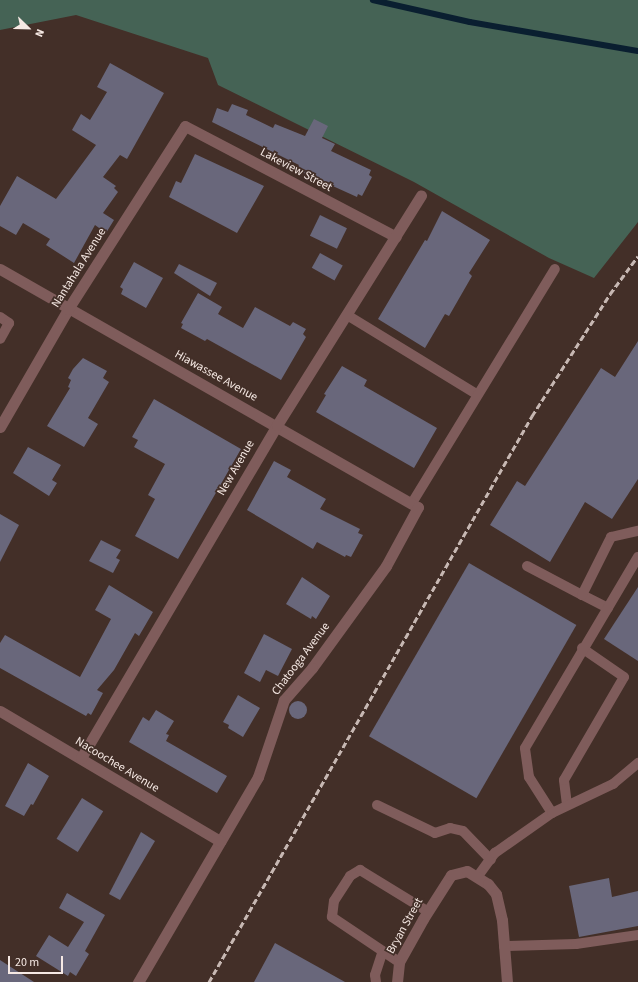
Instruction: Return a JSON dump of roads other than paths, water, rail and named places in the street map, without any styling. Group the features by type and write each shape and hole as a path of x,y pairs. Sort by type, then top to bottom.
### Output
{"street":[{"name":"Lakeview Street","path":"185,126 396,237"},
{"name":"Nantahala Avenue","path":"0,427 68,309 185,126"},
{"name":"New Avenue","path":"81,758 277,425 421,195"},
{"name":"Hiawassee Avenue","path":"0,269 68,309 277,425 415,505"},
{"name":"Chatooga Avenue","path":"138,982 258,777 284,700 312,668 386,566 415,505"},
{"name":"Nacoochee Avenue","path":"0,711 220,841"},
{"name":"Bryan Street","path":"397,982 399,962 427,911 451,875 467,871 478,876"},
{"path":"478,876 496,894 504,946 507,982"}],"lane":[{"path":"415,505 478,395 555,269"},
{"path":"347,314 478,395"},
{"path":"0,317 9,322 0,339"},
{"path":"582,594 611,537 638,531"},
{"path":"552,813 529,777 525,748 582,648 638,557"},
{"path":"527,566 608,608"},
{"path":"567,806 564,780 624,677 582,648"},
{"path":"478,876 495,853 552,813 613,784 638,763"},
{"path":"377,805 436,833 450,828 463,831 491,860"},
{"path":"399,962 332,917 334,901 350,876 360,870 427,911"},
{"path":"504,946 576,944 638,935"},
{"path":"376,982 376,975 383,951"}],"waterway":[{"path":"373,0 470,22 638,51"}],"railway":[{"path":"209,982 532,416 610,294 638,256"}]}
